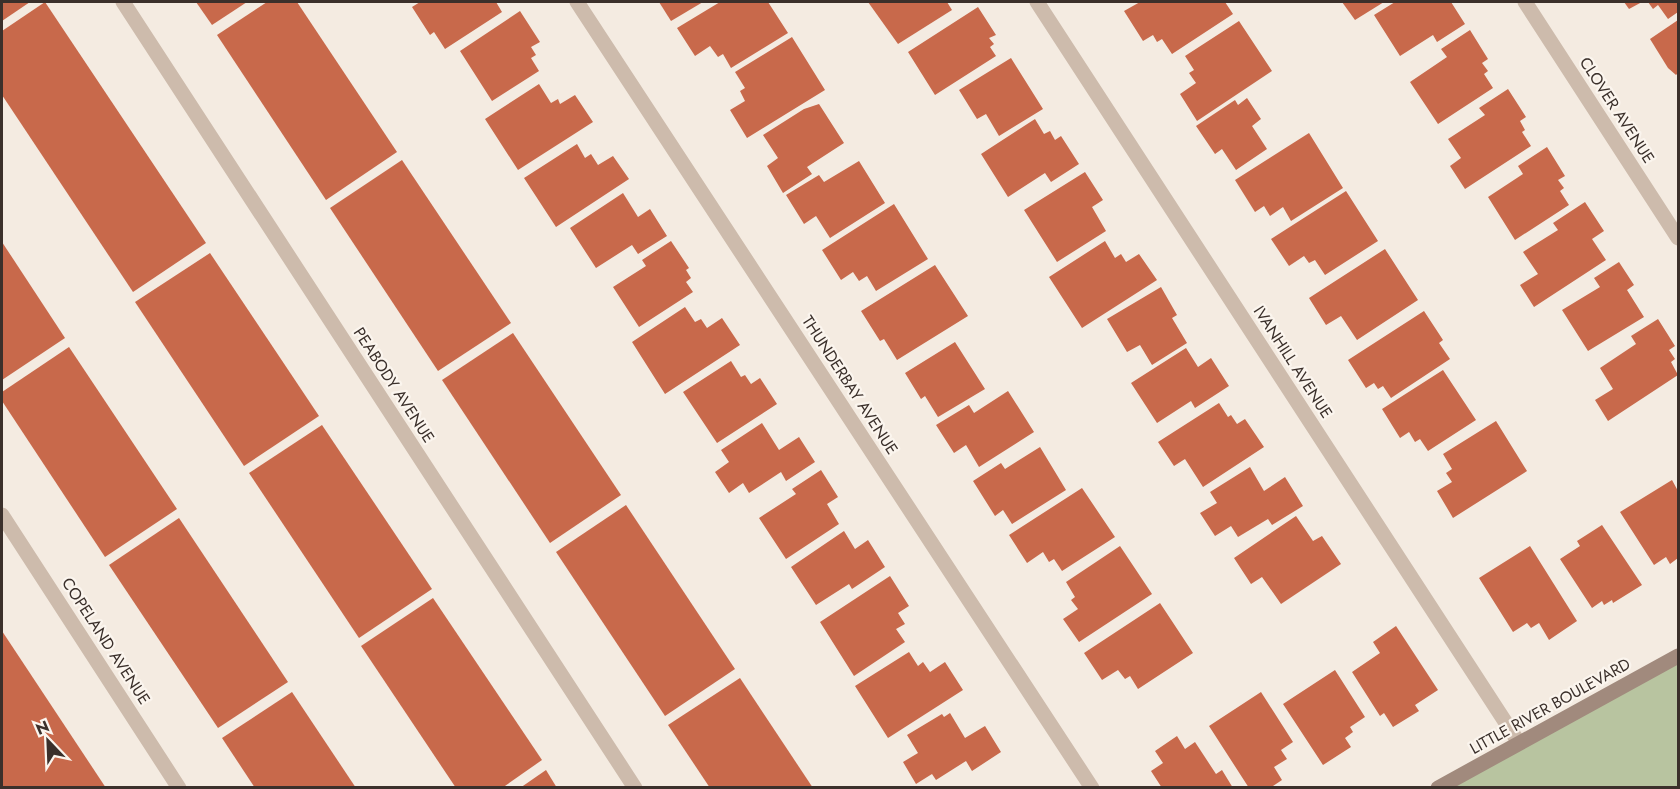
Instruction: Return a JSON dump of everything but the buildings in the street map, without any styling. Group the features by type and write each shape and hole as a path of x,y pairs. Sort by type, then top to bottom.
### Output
{"street":[{"name":"PEABODY AVENUE","path":"123,2 636,788"},
{"name":"THUNDERBAY AVENUE","path":"577,2 1092,788"},
{"name":"IVANHILL AVENUE","path":"1037,2 1520,743"},
{"name":"CLOVER AVENUE","path":"1525,2 1678,238"},
{"name":"COPELAND AVENUE","path":"2,515 179,788"},
{"name":"LITTLE RIVER BOULEVARD","path":"1438,788 1678,656"}],"green space":[{"path":"1678,656 1678,787 1438,788"}]}
